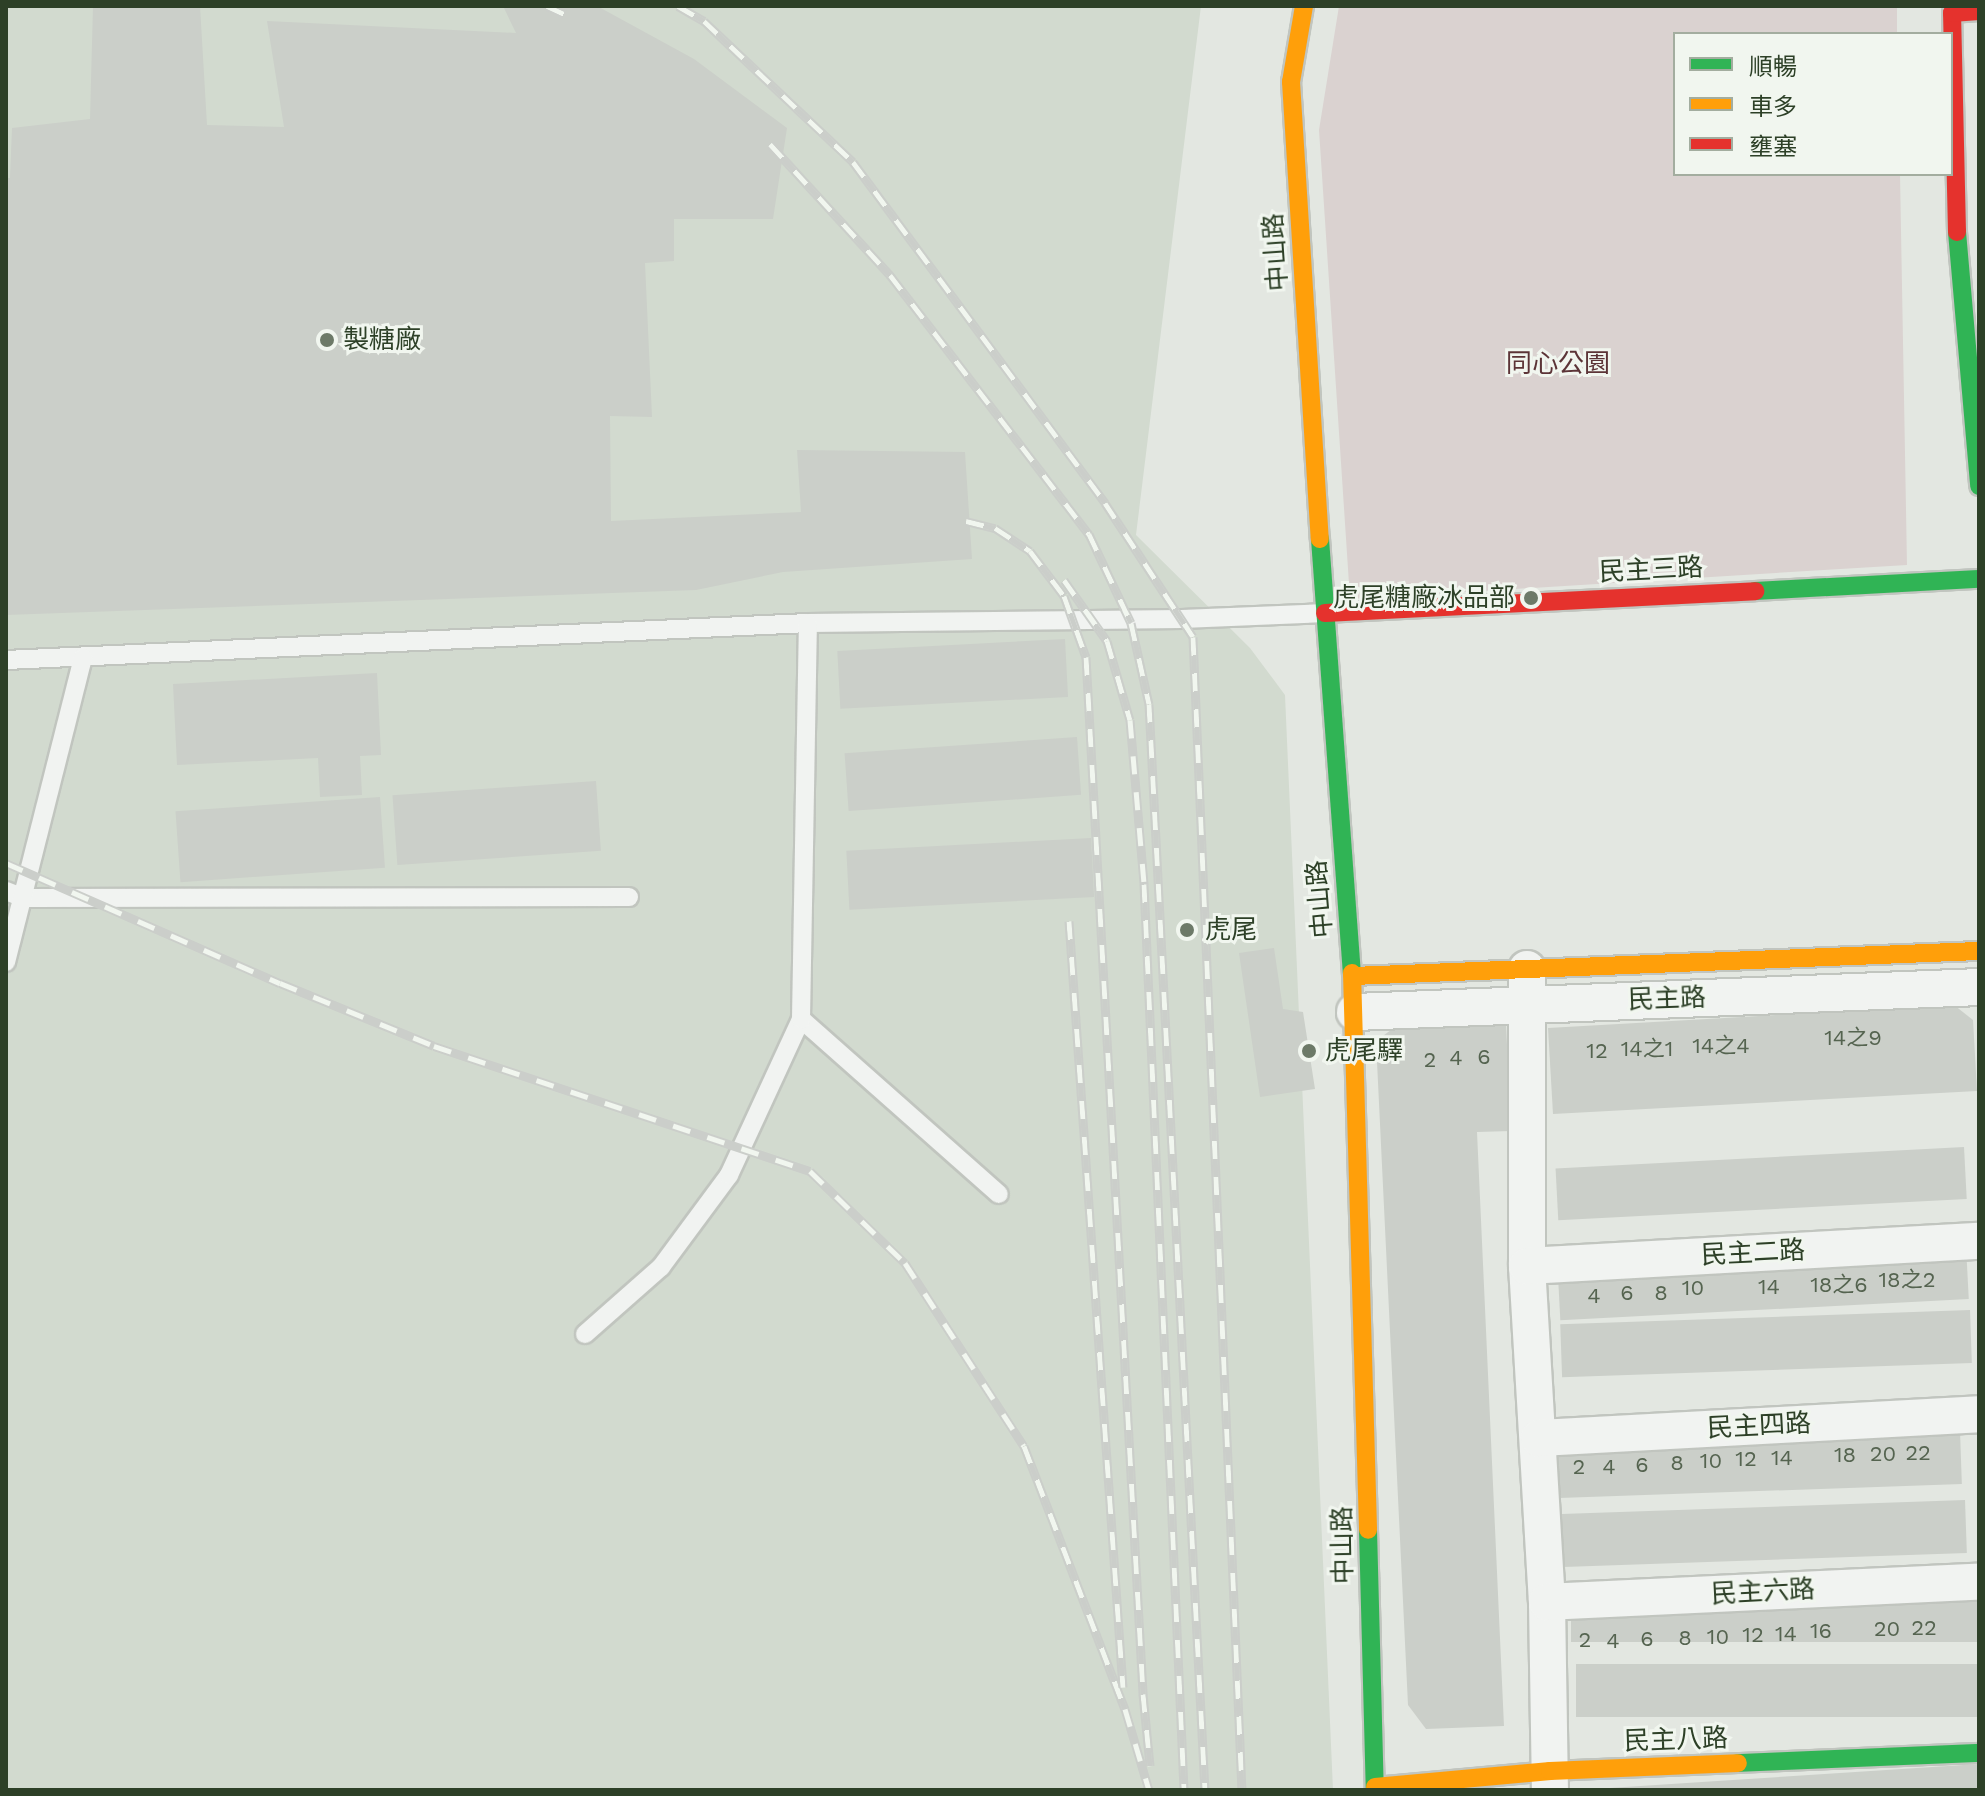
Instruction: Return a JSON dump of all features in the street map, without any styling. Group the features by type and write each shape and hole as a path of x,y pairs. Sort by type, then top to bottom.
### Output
{"street":[{"name":"中山路","path":"1304,6 1291,82 1325,613 1355,1012 1375,1789"},
{"path":"1979,11 1952,13 1966,203 1979,486"},
{"name":"民主三路","path":"1325,613 1979,579"},
{"path":"1353,976 1979,951"},
{"path":"1527,969 1527,1266 1547,1602 1550,1780"},
{"name":"民主路","path":"1355,1012 1979,987"},
{"name":"民主二路","path":"1527,1266 1979,1241"},
{"name":"民主四路","path":"1539,1438 1979,1414"},
{"name":"民主六路","path":"1547,1602 1979,1582"},
{"name":"民主八路","path":"1375,1789 1979,1753"}],"lane":[{"path":"6,660 808,623 1182,619 1325,613"},
{"path":"585,1334 661,1267 729,1175 801,1019 808,623"},
{"path":"6,962 83,658"},
{"path":"6,891 24,898 629,897"},
{"path":"801,1019 999,1194"}],"shaded area":[{"path":"6,6 1201,6 1136,535 1250,648 1285,695 1333,1790 6,1790"}],"green space":[{"name":"同心公園","path":"1339,6 1897,6 1897,32 1673,32 1673,176 1900,176 1907,565 1350,599 1319,130"}],"building":[{"name":"製糖廠","path":"93,6 200,6 207,125 284,127 267,21 516,33 503,6 597,6 694,59 787,128 773,219 674,219 674,261 645,263 652,417 610,416 611,521 801,512 797,450 965,452 972,559 783,572 696,590 6,615 6,178 10,178 12,128 90,119"},
{"path":"1065,639 1068,697 840,709 837,651"},
{"path":"377,673 381,755 360,756 362,795 320,797 318,758 177,765 173,684"},
{"path":"1077,737 1081,795 849,811 845,753"},
{"path":"596,781 601,851 397,865 392,795"},
{"path":"380,797 385,868 180,882 175,811"},
{"path":"1091,838 1094,897 849,910 846,851"},
{"name":"虎尾驛","path":"1274,948 1283,1009 1303,1012 1315,1089 1260,1097 1239,953"},
{"path":"1954,1005 1973,1020 1977,1091 1553,1114 1548,1028"},
{"path":"1506,1023 1511,1131 1477,1132 1504,1726 1426,1729 1408,1705 1376,1041 1395,1027"},
{"path":"1964,1147 1967,1199 1558,1220 1556,1168"},
{"path":"1966,1246 1969,1299 1560,1320 1558,1267"},
{"path":"1970,1310 1972,1363 1562,1377 1560,1324"},
{"path":"1960,1431 1962,1484 1552,1498 1550,1445"},
{"path":"1965,1500 1967,1553 1556,1567 1554,1514"},
{"path":"1571,1589 1979,1589 1979,1642 1571,1642"},
{"path":"1576,1664 1979,1664 1979,1717 1576,1717"},
{"path":"1979,1764 1979,1790 1579,1790"}],"railway":[{"path":"547,6 564,14"},
{"path":"678,6 704,21 853,162 1105,503 1193,637 1242,1790"},
{"path":"770,144 890,275 1089,534 1131,623 1149,704 1205,1790"},
{"path":"966,521 995,528 1030,551 1064,596 1086,657 1143,1694 1150,1766"},
{"path":"1064,580 1107,641 1130,720 1144,884 1184,1790"},
{"path":"6,863 280,983 434,1046 810,1171 905,1263 1024,1446 1125,1709 1149,1790"},
{"path":"1069,921 1123,1687"}],"traffic: fast":[{"path":"1957,232 1979,486"},
{"path":"1320,539 1352,973"},
{"path":"1755,591 1979,579"},
{"path":"1368,1530 1375,1790"},
{"path":"1738,1763 1979,1753"}],"traffic: slow":[{"path":"1304,6 1291,82 1320,539"},
{"path":"1353,976 1979,951"},
{"path":"1352,973 1368,1530"},
{"path":"1375,1787 1550,1771 1738,1763"}],"traffic: jam":[{"path":"1952,32 1952,13 1979,11"},
{"path":"1953,57 1957,232"},
{"path":"1325,613 1755,591"}],"place":[{"name":"製糖廠","path":"327,340"},
{"name":"虎尾糖廠冰品部","path":"1531,598"},
{"name":"虎尾","path":"1187,930"},
{"name":"虎尾驛","path":"1309,1051"}]}
